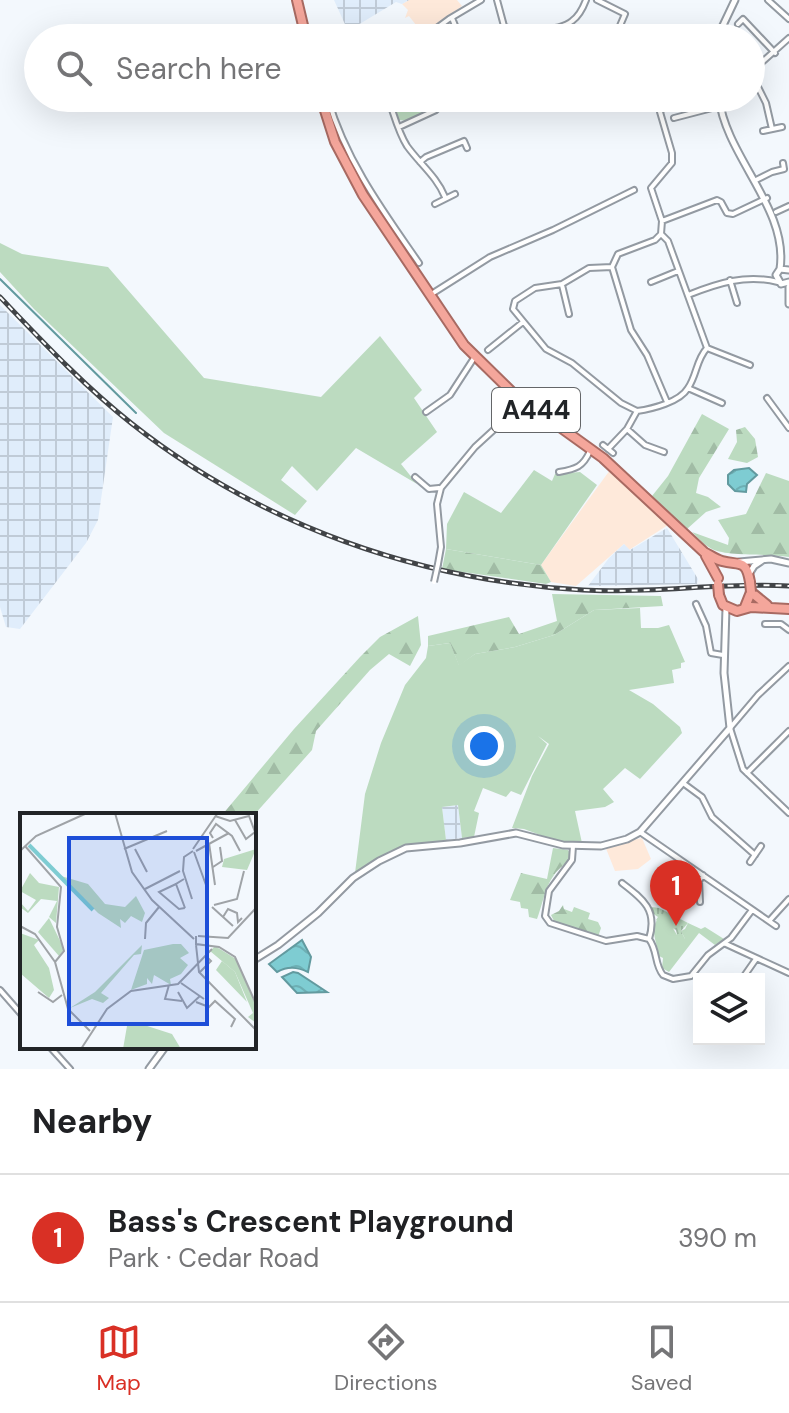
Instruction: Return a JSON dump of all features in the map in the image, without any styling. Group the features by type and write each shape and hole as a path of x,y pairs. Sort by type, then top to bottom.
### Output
{"highway":[{"path":"297,0 303,24"},
{"name":"A444","path":"326,112 342,156 429,296 475,357 514,394 591,449 704,552 718,581 719,595 726,608"},
{"name":"A444","path":"704,552 733,562 749,578"},
{"path":"718,581 723,566 733,562"},
{"path":"749,578 751,592 772,607"},
{"path":"741,609 751,592"},
{"path":"726,608 789,609"}],"street":[{"path":"443,24 481,0"},
{"path":"497,0 503,24"},
{"path":"566,24 577,17 586,0"},
{"path":"597,0 625,14"},
{"path":"724,24 735,0"},
{"path":"768,0 789,19"},
{"path":"621,24 625,14 633,11"},
{"path":"452,18 454,24"},
{"path":"738,24 743,19 748,24"},
{"path":"765,61 789,38"},
{"path":"765,42 775,53"},
{"path":"765,101 772,129"},
{"path":"393,112 402,138 438,181 445,197"},
{"path":"399,127 432,112"},
{"path":"660,112 672,153 672,163 652,185 662,221 661,234 655,240 618,254 612,267 631,330 647,355 667,402"},
{"path":"678,115 692,112"},
{"path":"722,112 776,212 784,234 783,260 778,272 780,283"},
{"path":"763,131 782,127"},
{"path":"420,162 464,141 467,148"},
{"path":"756,180 784,169 783,163"},
{"path":"429,296 490,257 634,190"},
{"path":"435,204 455,194"},
{"path":"662,221 717,200 727,213 733,214 767,198"},
{"path":"776,212 789,206"},
{"path":"378,212 419,263"},
{"path":"661,234 668,241 707,348 750,365"},
{"path":"765,279 788,270 783,260"},
{"path":"612,267 589,268 562,284 535,288 515,301 513,309 546,349 572,363 621,403 637,411 683,395 699,357 707,348"},
{"path":"651,282 678,270"},
{"path":"688,295 730,280 765,279 789,287 789,304"},
{"path":"730,280 737,303"},
{"path":"562,284 569,314"},
{"path":"488,350 523,322"},
{"path":"426,412 450,395 475,357"},
{"path":"688,388 722,403"},
{"path":"434,582 441,547 437,504 441,488 475,447 499,425 502,408 514,394"},
{"path":"767,398 789,428"},
{"path":"603,445 610,451 637,411"},
{"path":"783,420 789,416"},
{"path":"627,429 645,445 664,452"},
{"path":"559,472 577,469 585,464 591,449"},
{"path":"415,477 429,489 441,488"},
{"path":"733,562 764,559 789,563"},
{"path":"749,578 754,566 764,559"},
{"path":"696,604 706,626 711,653 723,655"},
{"path":"726,608 723,655 730,728 738,758 747,773 789,813"},
{"path":"725,630 741,609"},
{"path":"765,624 781,624 789,630"},
{"path":"256,959 318,913 353,878 406,848 516,833 563,845 611,844 640,832 718,738 789,666"},
{"path":"782,673 789,680"},
{"path":"747,773 789,731"},
{"path":"683,783 702,797 712,817 755,855"},
{"path":"640,832 776,926"},
{"path":"573,846 572,860 549,891 545,916 550,923 606,941 637,936 649,939 654,946 657,967 663,975 673,979 691,976 708,955 726,943 752,910"},
{"path":"750,862 761,846"},
{"path":"700,902 699,881 703,875"},
{"path":"622,883 644,901 652,924 649,939"},
{"path":"770,920 789,899"},
{"path":"726,943 789,973"},
{"path":"746,973 756,959"},
{"path":"0,990 20,1013"},
{"path":"52,1049 70,1069"},
{"path":"149,1069 164,1049"}],"shaded area":[{"path":"334,0 409,0 402,4 396,2 360,24 345,24"},
{"path":"409,0 457,0 462,6 438,24 415,24 409,16 405,18 408,10 402,4"},
{"path":"0,305 113,417 98,520 86,543 20,629 6,627 0,607"},
{"path":"610,470 668,525 629,550 624,544 576,586 551,582 541,565"},
{"path":"667,528 698,579 697,584 588,586 624,544 630,550"},
{"path":"458,805 462,838 446,840 442,807"},
{"path":"642,838 651,859 638,869 615,871 605,846"}],"green space":[{"path":"397,112 429,112 408,121 399,120"},
{"path":"0,243 22,254 108,267 204,378 321,397 380,336 422,390 414,398 437,432 401,464 417,484 356,448 317,491 292,466 281,480 307,501 295,515 164,433 34,309 0,272"},
{"path":"702,414 729,429 699,478 696,493 721,507 706,512 687,529 652,496 668,476"},
{"path":"745,427 755,439 758,457 747,463 728,459 737,442 736,430"},
{"path":"534,470 552,481 555,474 580,472 597,485 541,565 446,549 447,524 464,492 501,513"},
{"path":"766,473 789,481 789,557 719,551 706,546 692,532 728,545 729,538 718,520 746,514"},
{"path":"446,549 541,565 551,582 546,584 442,569"},
{"path":"552,594 661,596 663,606 594,610 554,635 515,647 475,654 459,666 450,643 428,646 428,636 509,617 519,634 557,621"},
{"path":"640,608 641,628 669,625 685,662 681,663 681,668 672,670 674,683 629,690 653,704 680,727 682,733 640,779 625,768 603,789 614,802 605,807 575,811 582,843 562,843 524,829 512,828 532,776 549,744 538,736 547,744 521,795 511,791 506,797 483,788 474,811 479,813 474,837 462,838 458,805 442,807 446,840 390,851 355,873 365,794 381,743 405,685 426,658 428,646 450,643 459,665 475,654 515,647 554,635 594,610"},
{"path":"418,616 421,645 410,666 389,654 370,670 316,731 312,750 256,813 224,813 294,729 380,637"},
{"path":"553,848 568,850 571,855 551,880 537,919 529,917 528,909 521,908 520,902 510,900 521,873 547,879"},
{"path":"563,905 564,909 572,912 574,907 590,913 588,919 598,922 601,928 598,937 554,921 551,915"},
{"path":"652,907 688,923 681,931 685,939 676,943 673,938 677,935 676,930 656,920 658,917 652,913"},
{"path":"662,910 677,935 685,939 681,931 688,923 701,929 705,927 724,939 715,945 699,933 669,972 662,968 663,958 659,956 654,933"}],"water":[{"path":"749,468 757,475 747,484 746,492 735,491 728,484 728,475 734,470"},
{"path":"302,940 311,957 308,972 292,968 277,972 269,964"},
{"path":"293,972 327,992 297,993 282,977"}],"waterway":[{"path":"0,279 136,413"}],"railway":[{"path":"0,297 96,393 181,459 233,491 344,541 402,560 522,584 609,591 789,586"}],"place":[{"name":"Bass's Crescent Playground","path":"676,926"}]}
